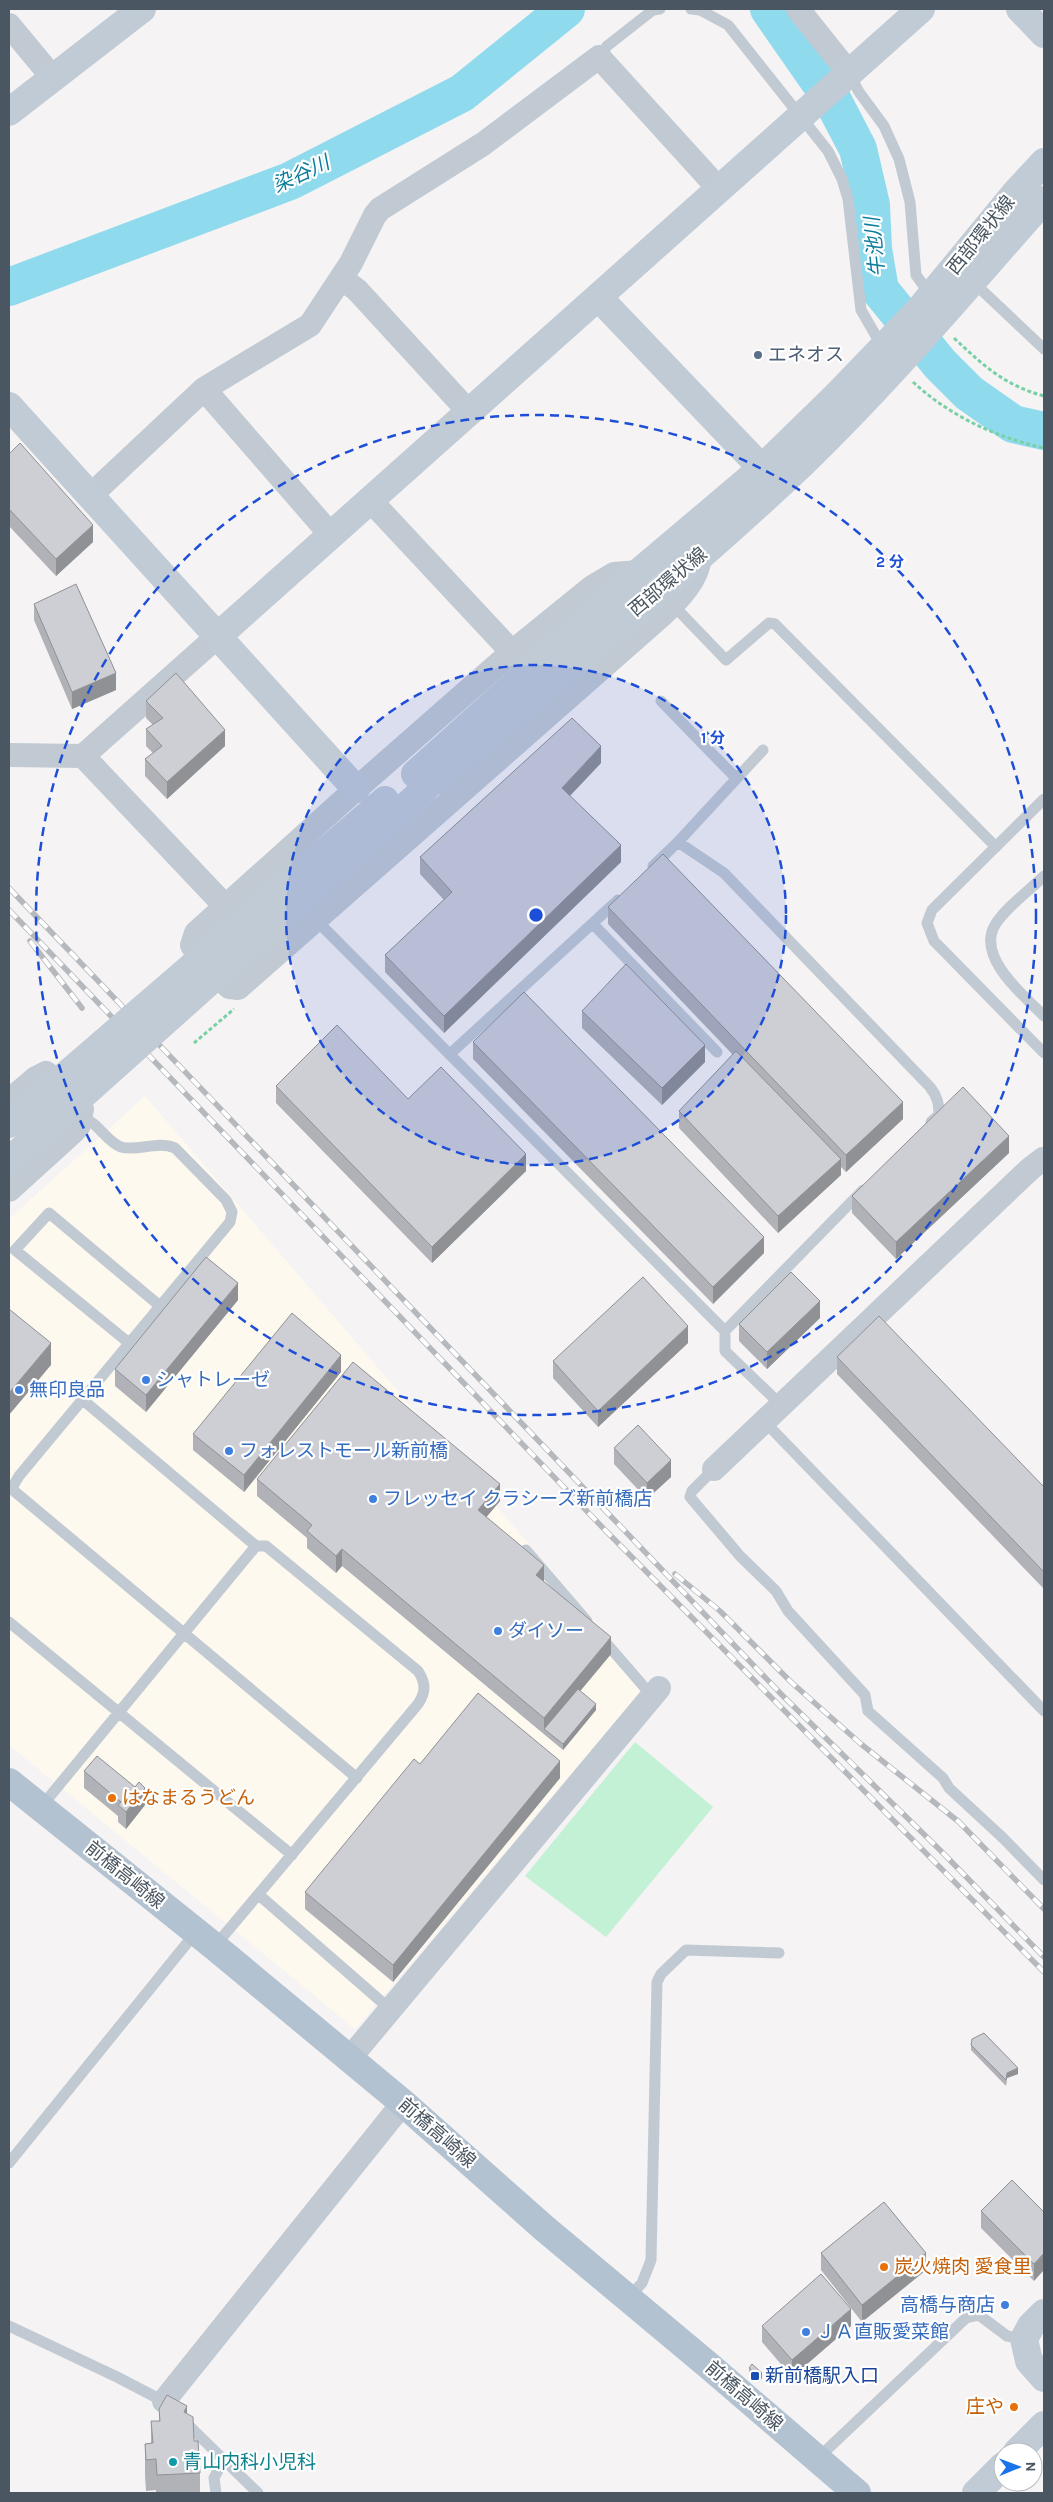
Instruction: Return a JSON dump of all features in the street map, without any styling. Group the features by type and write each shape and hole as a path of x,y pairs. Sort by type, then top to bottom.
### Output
{"main road":[{"name":"前橋高崎線","path":"9,1782 205,1939 403,2103 544,2228 857,2493"}],"street":[{"path":"9,112 142,9"},
{"path":"798,9 846,76"},
{"path":"9,755 83,756 600,298 921,9"},
{"path":"1020,9 1044,34"},
{"path":"9,25 53,78"},
{"path":"91,495 204,389 310,325 341,278 380,209 483,144 599,57 719,189"},
{"name":"西部環状線","path":"420,781 700,555 770,477 892,356 965,274 1036,203 1044,162"},
{"path":"341,278 357,290 470,413"},
{"path":"600,298 770,477"},
{"path":"204,389 331,535"},
{"path":"9,406 219,635 356,789"},
{"name":"西部環状線","path":"420,781 639,572 770,477"},
{"path":"370,500 512,652"},
{"path":"639,572 614,574 592,587 512,652 356,789 196,934 192,945 228,987 238,988 673,605 696,574 700,555"},
{"path":"83,756 226,907"},
{"path":"9,1124 420,781"},
{"path":"9,1161 420,781"},
{"path":"9,1101 36,1078 46,1073 70,1092 82,1109 81,1118 74,1131 9,1190"},
{"path":"714,1469 880,1318 1044,1159"},
{"path":"349,2059 655,1692"},
{"path":"164,2401 403,2103"},
{"path":"1044,2313 1031,2326 1024,2339 1029,2361 1044,2378"},
{"path":"1027,2442 1044,2426"},
{"path":"976,2493 993,2476"}],"lane":[{"path":"599,57 607,46 653,10 660,9"},
{"path":"691,9 700,10 728,25 804,113 828,151 842,179 850,212 858,298 864,318 892,356"},
{"path":"846,76 884,126 899,159 910,202 916,275 931,314"},
{"path":"965,274 1044,349"},
{"path":"673,605 726,660 769,623 775,624 996,847"},
{"path":"661,701 736,778"},
{"path":"643,876 678,842 763,750"},
{"path":"1044,799 932,910 927,919 928,928 934,941 1044,1053"},
{"path":"678,842 724,873 930,1087 937,1096 939,1115 924,1129"},
{"path":"1043,1013 999,967 993,956 990,940 996,923 1044,876"},
{"path":"450,1054 629,890"},
{"path":"315,919 725,1331"},
{"path":"593,924 717,1052"},
{"path":"81,1118 91,1120 109,1138 123,1147 168,1145 175,1148 226,1200 231,1208 230,1222 18,1476 13,1486 14,1492 357,1778"},
{"path":"782,1406 725,1351 725,1331 869,1185"},
{"path":"129,1343 15,1250 49,1214 160,1306"},
{"path":"9,2163 205,1939 259,1895 422,1699 425,1687 418,1671 272,1550 266,1546 256,1546 83,1400"},
{"path":"765,1422 1044,1712"},
{"path":"714,1469 692,1491 690,1497 740,1556 776,1591 788,1612 865,1695 868,1710 943,1778 949,1788 1003,1838 1044,1880"},
{"path":"41,1807 256,1546"},
{"path":"526,1550 655,1692"},
{"path":"9,1622 292,1856"},
{"path":"259,1895 391,2010"},
{"path":"628,2298 642,2283 651,2260 657,1982 661,1974 686,1950 779,1953"},
{"path":"816,2460 966,2318 979,2315 1007,2336 1024,2339"},
{"path":"9,2326 164,2401 223,2461 258,2493"},
{"path":"216,2493 214,2478 223,2461"}],"path":[{"path":"931,314 992,373 1020,390 1044,396"},
{"path":"892,356 926,394 958,416 1016,441 1044,448"}],"shaded area":[{"name":"フォレストモール新前橋","path":"145,1096 648,1683 355,2029 9,1745 9,1219"}],"green space":[{"path":"635,1742 713,1807 606,1937 525,1876"}],"building":[{"path":"20,443 93,525 56,559 9,509 9,454"},
{"path":"76,584 116,673 72,692 34,604"},
{"path":"176,673 225,730 167,782 145,759 162,746 146,729 163,718 146,701"},
{"path":"572,718 601,746 562,788 621,845 444,1016 385,955 452,892 420,857"},
{"path":"663,854 903,1102 846,1155 608,907"},
{"path":"626,964 705,1045 662,1088 582,1011"},
{"path":"524,992 764,1237 713,1287 473,1042"},
{"path":"337,1025 408,1099 441,1067 526,1154 432,1247 276,1086"},
{"path":"736,1051 841,1159 778,1216 679,1111"},
{"path":"963,1087 1009,1136 896,1242 852,1196"},
{"path":"206,1257 238,1283 146,1395 115,1369"},
{"path":"791,1272 820,1301 767,1352 739,1324"},
{"path":"643,1277 688,1326 598,1411 553,1361"},
{"path":"9,1309 51,1343 9,1393"},
{"path":"292,1313 341,1355 244,1475 193,1434"},
{"path":"879,1316 1044,1487 1044,1572 837,1357"},
{"path":"353,1362 500,1484 478,1510 544,1565 536,1575 611,1637 544,1718 342,1549 336,1556 307,1531 312,1525 257,1479"},
{"path":"638,1425 671,1460 647,1483 614,1448"},
{"path":"578,1689 596,1704 563,1744 544,1729"},
{"path":"478,1693 560,1761 393,1965 305,1892 414,1759 420,1764"},
{"path":"97,1756 135,1787 139,1782 145,1788 126,1812 118,1805 121,1802 84,1771"},
{"path":"984,2033 1018,2068 1007,2073 1006,2080 971,2045 972,2039"},
{"path":"1012,2180 1044,2212 1044,2253 1034,2264 981,2211"},
{"path":"884,2202 926,2253 862,2305 821,2253"},
{"path":"821,2274 851,2309 792,2360 762,2326"},
{"path":"752,2364 762,2373 759,2376 749,2368"},
{"path":"167,2395 187,2406 184,2412 193,2417 194,2441 198,2441 200,2473 157,2475 156,2459 146,2460 145,2444 153,2443 151,2421 160,2421 159,2409"}],"waterway":[{"name":"染谷川","path":"9,287 290,181 462,93 566,9"},
{"name":"牛池川","path":"769,9 833,101 858,149 871,205 873,249 880,290 940,364 969,393 1013,424 1044,431"}],"railway":[{"path":"9,888 782,1695 943,1853 1044,1957"},
{"path":"9,910 605,1530 1044,1972"},
{"path":"30,941 82,1008"},
{"path":"675,1574 720,1611 791,1682 861,1744 959,1822 1044,1909"}],"place":[{"name":"エネオス","path":"758,355"},
{"name":"シャトレーゼ","path":"146,1380"},
{"name":"無印良品","path":"19,1390"},
{"name":"フォレストモール新前橋","path":"229,1451"},
{"name":"フレッセイ クラシーズ新前橋店","path":"373,1499"},
{"name":"ダイソー","path":"498,1631"},
{"name":"はなまるうどん","path":"112,1798"},
{"name":"炭火焼肉 愛食里","path":"884,2267"},
{"name":"高橋与商店","path":"1005,2305"},
{"name":"ＪＡ直販愛菜館","path":"806,2332"},
{"name":"新前橋駅入口","path":"755,2376"},
{"name":"庄や","path":"1014,2407"},
{"name":"青山内科小児科","path":"173,2462"}]}
